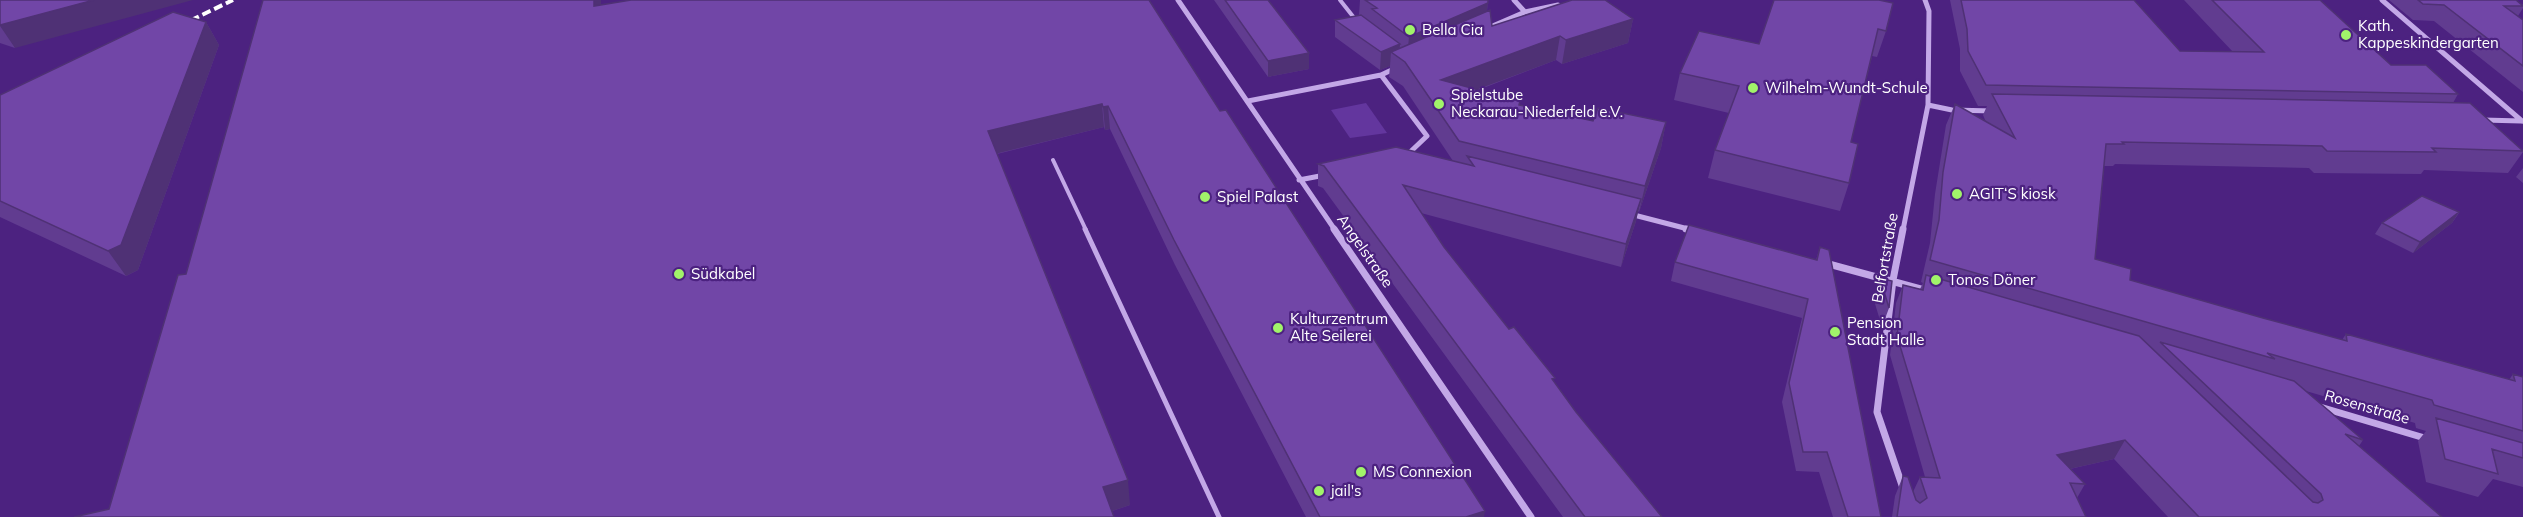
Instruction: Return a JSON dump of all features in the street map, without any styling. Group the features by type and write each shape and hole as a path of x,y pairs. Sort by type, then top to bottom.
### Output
{"street":[{"name":"Angelstraße","path":"1178,0 1531,517"},
{"path":"1514,0 1525,12"},
{"name":"Belfortstraße","path":"1905,496 1877,412 1893,280 1928,105 1929,11 1925,0"},
{"path":"2382,0 2522,121"},
{"path":"1482,30 1525,12 1566,4"},
{"path":"1248,101 1381,75 1398,67"},
{"path":"1381,75 1427,136 1404,158 1415,161"},
{"path":"1928,105 1952,110 1999,111"},
{"path":"2474,120 2522,121"},
{"path":"1299,180 1334,173"},
{"path":"1620,212 1700,232"},
{"path":"1814,260 1939,294"},
{"name":"Rosenstraße","path":"2310,404 2433,440"}],"lane":[{"path":"1340,0 1359,23"},
{"path":"1053,160 1219,517"}],"shaded area":[{"path":"1366,103 1387,133 1350,138 1331,110"}],"building":[{"path":"0,0 94,0 0,25"},
{"name":"Südkabel","path":"263,0 594,0 594,6 631,0 1149,0 1220,111 1226,110 1485,511 1466,517 1320,517 1174,240 1108,106 1103,107 1102,104 988,131 1128,480 1103,487 1114,517 74,517 109,509 178,275 186,274"},
{"path":"1225,0 1268,0 1309,53 1268,61"},
{"path":"1365,0 1488,0 1488,3 1409,37 1372,9 1377,8"},
{"path":"1572,0 1605,0 1633,19 1566,40 1560,36 1441,80 1520,101 1519,105 1593,121 1598,108 1666,122 1645,186 1459,141 1405,62 1391,52 1490,10 1492,26"},
{"path":"1774,0 1879,0 1893,3 1886,31 1878,29 1851,142 1858,144 1849,183 1715,150 1739,86 1680,73 1699,31 1759,44"},
{"path":"1961,0 2134,0 2180,51 2264,52 2212,0 2320,0 2391,65 2426,65 2458,94 1986,85 1968,51 1967,29"},
{"path":"2418,0 2516,0 2523,6 2504,6 2523,20 2523,66 2444,5 2423,4"},
{"path":"173,12 206,22 121,245 108,251 0,201 0,95"},
{"path":"1361,15 1400,44 1381,52 1335,20"},
{"path":"1992,94 2470,103 2523,151 2432,148 2436,152 2327,151 2322,146 2122,142 2124,144 2106,144 2095,259 2131,269 2130,280 2263,318 2347,341 2346,334 2515,381 2513,374 2523,377 2523,431 2434,405 2432,400 2267,353 2275,359 1930,260 1939,220 1943,172 1955,104 2015,138"},
{"path":"1396,147 1474,166 1467,156 1641,199 1626,244 1403,185 1444,247 1509,329 1514,327 1555,378 1552,379 1576,412 1662,517 1585,517 1324,166 1318,164"},
{"path":"2422,196 2459,212 2420,242 2382,223"},
{"path":"1689,225 1817,260 1820,247 1829,250 1881,517 1848,517 1827,452 1803,452 1789,383 1808,299 1675,262"},
{"path":"1926,275 2139,336 2313,502 2318,503 2323,500 2321,494 2160,342 2294,381 2363,440 2345,434 2442,517 2199,517 2125,440 2057,455 2085,484 2070,483 2086,517 1897,517 1903,476 1908,477 1916,500 1920,503 1927,498 1920,477 1940,478 1897,336 1903,285 1923,290"},
{"path":"1880,278 1892,281 1889,308"},
{"path":"2436,418 2523,443 2523,458 2492,449 2498,474 2445,459"}],"railway":[{"path":"179,26 233,0"}],"place":[{"name":"Bella Cia","path":"1410,30"},
{"name":"Kath. Kappeskindergarten","path":"2346,35"},
{"name":"Wilhelm-Wundt-Schule","path":"1753,88"},
{"name":"Spielstube Neckarau-Niederfeld e.V.","path":"1439,104"},
{"name":"AGIT‘S kiosk","path":"1957,194"},
{"name":"Spiel Palast","path":"1205,197"},
{"name":"Südkabel","path":"679,274"},
{"name":"Tonos Döner","path":"1936,280"},
{"name":"Kulturzentrum Alte Seilerei","path":"1278,328"},
{"name":"Pension Stadt Halle","path":"1835,332"},
{"name":"MS Connexion","path":"1361,472"},
{"name":"jail's","path":"1319,491"}]}
